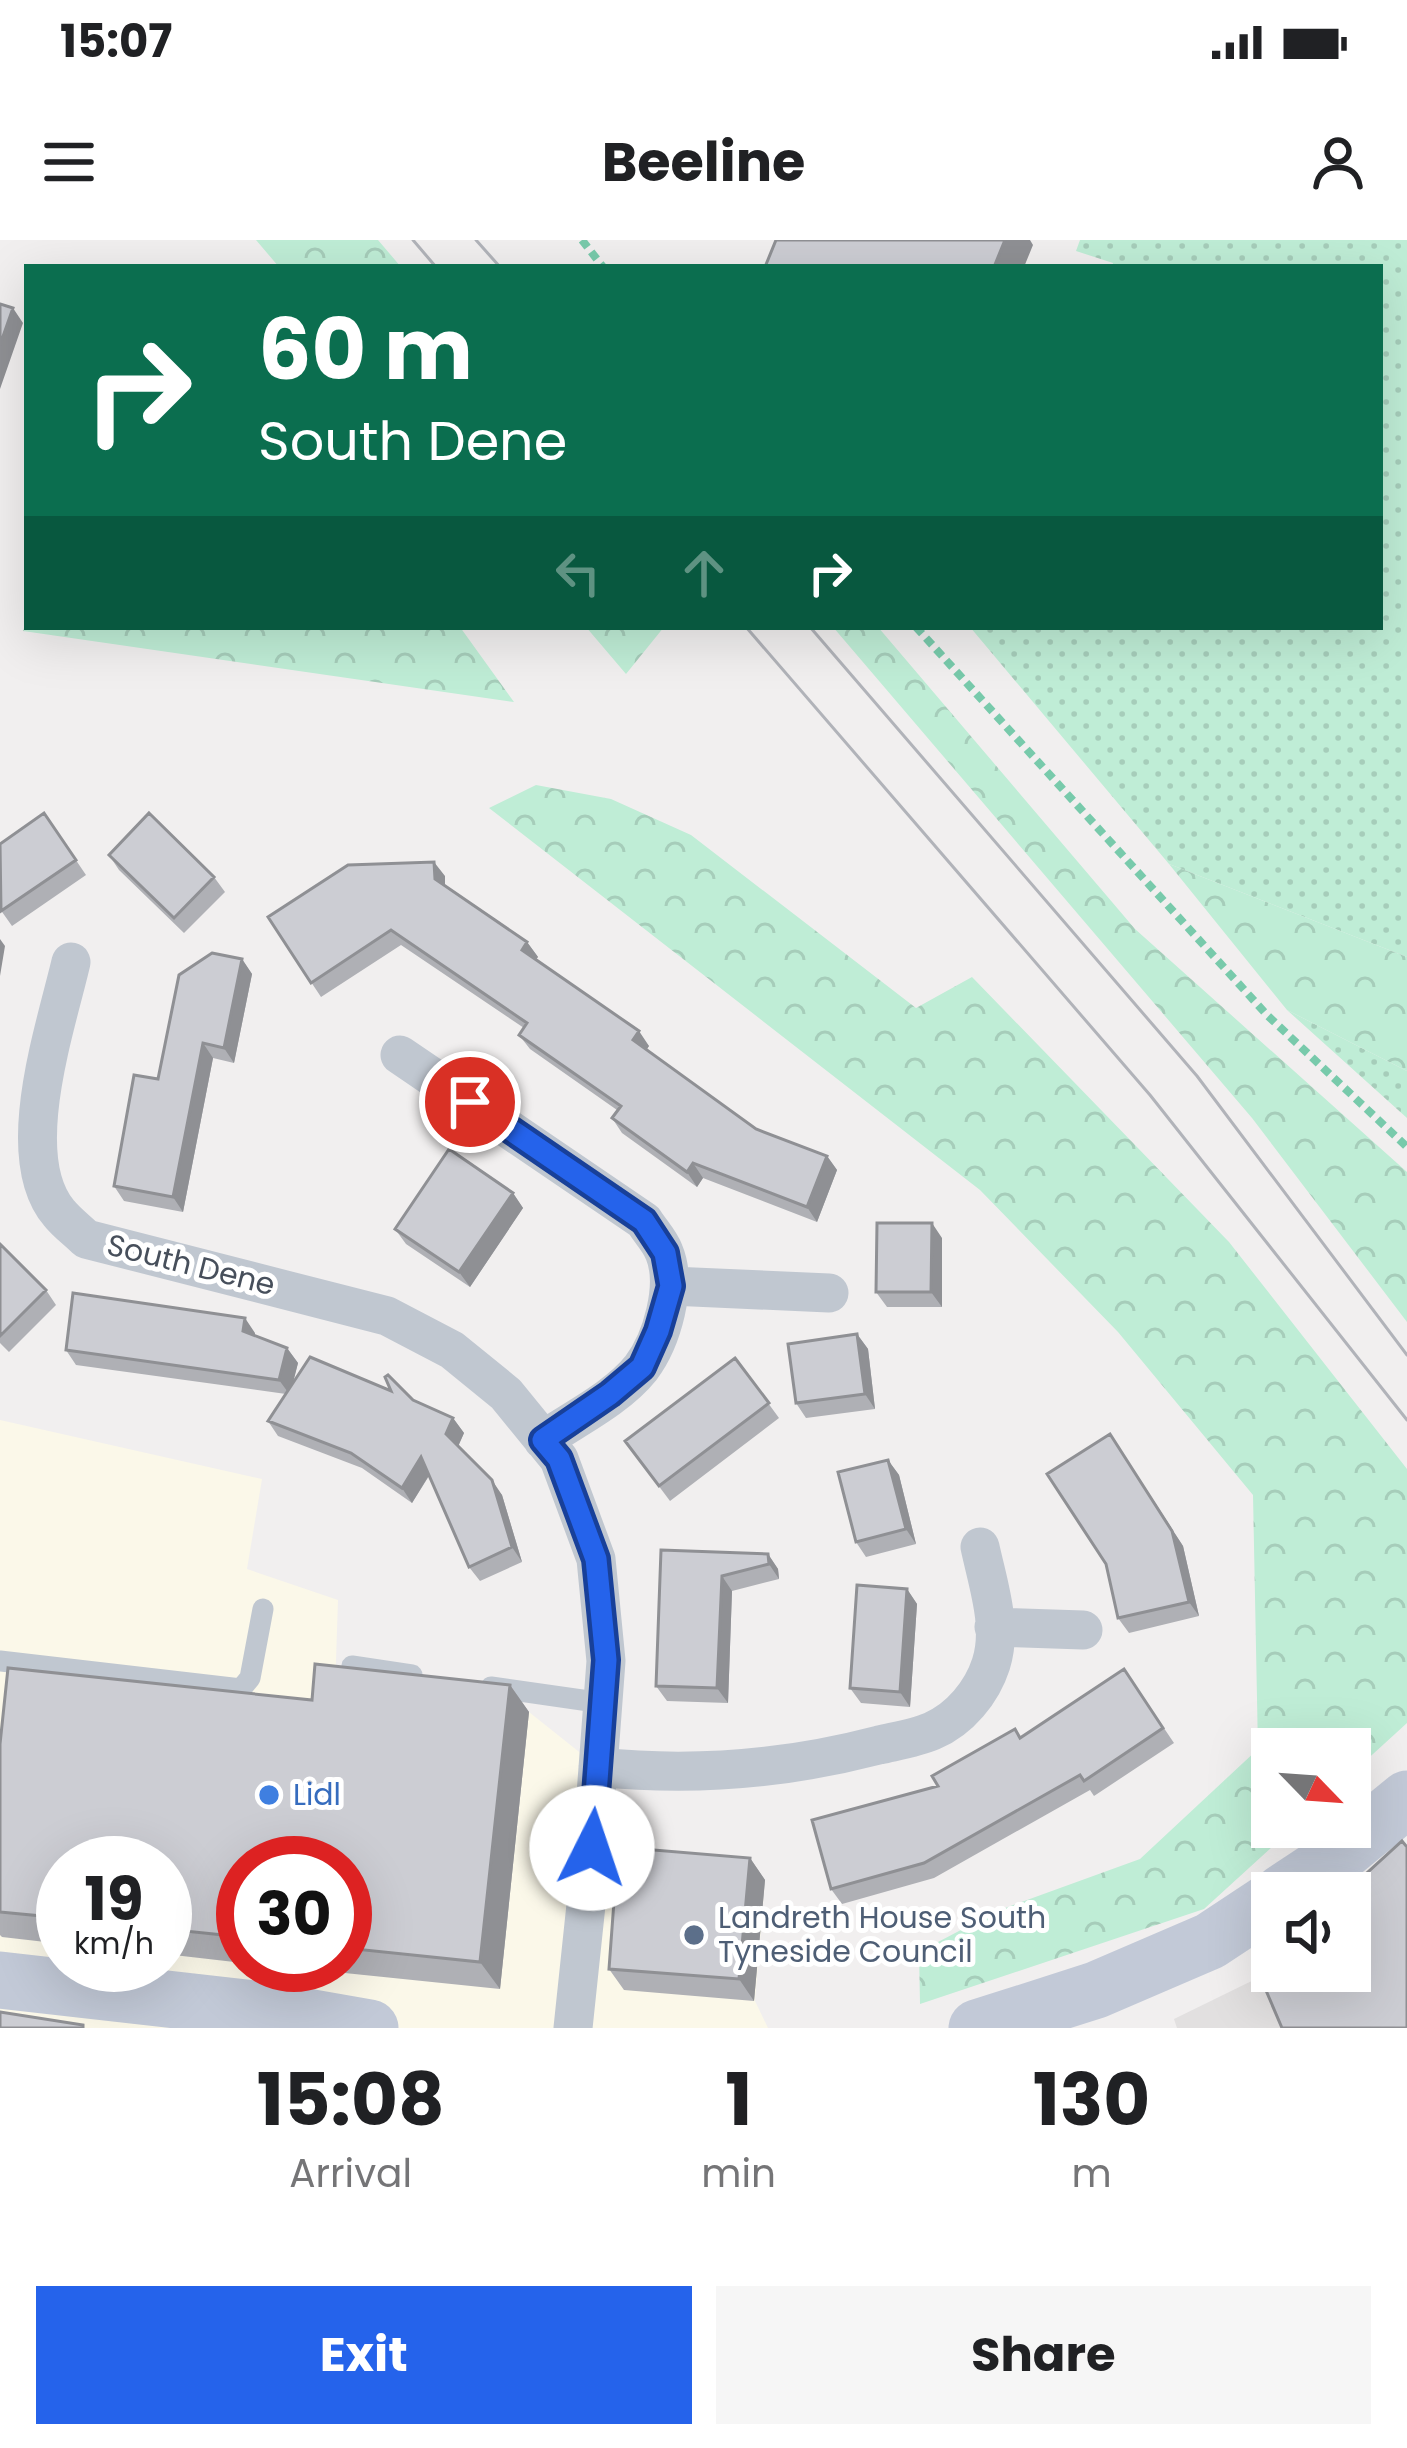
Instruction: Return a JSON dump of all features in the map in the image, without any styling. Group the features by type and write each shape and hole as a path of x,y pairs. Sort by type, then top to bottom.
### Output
{"main road":[{"path":"1314,1872 1407,1798"},
{"path":"977,2028 1096,1990 1210,1941 1251,1914"},
{"path":"0,1980 135,2011 273,2011 370,2028"}],"street":[{"name":"South Dene","path":"71,962 38,1099 37,1157 56,1210 86,1239 387,1316 452,1350 506,1394 559,1459 596,1559 606,1660 573,2028"},
{"path":"400,1055 644,1221 665,1253 671,1286 642,1367 543,1440"},
{"path":"671,1286 829,1293"},
{"path":"598,1767 718,1772 838,1756 934,1731 969,1706 992,1662 995,1617 980,1547"},
{"path":"994,1627 1083,1630"}],"lane":[{"path":"0,1661 241,1689 250,1678 262,1609"},
{"path":"352,1666 603,1703"}],"path":[{"path":"919,630 1267,1015 1407,1147"}],"shaded area":[{"path":"0,1420 262,1479 247,1569 338,1600 335,1691 529,1712 598,1767 634,1869 765,1880 755,2001 768,2028 0,2028"},
{"path":"1251,1981 1251,1992 1371,1992 1407,2028 1177,2028 1174,2019"}],"green space":[{"path":"256,240 378,240 398,264 276,264"},
{"path":"1080,240 1407,240 1407,957 1169,864 973,630 1383,630 1383,264 1113,264 1076,251"},
{"path":"462,630 514,702 23,631"},
{"path":"589,630 662,630 626,674"},
{"path":"836,630 881,630 1135,929 1407,1172 1407,1322 1252,1118"},
{"path":"536,785 611,799 691,835 916,1008 972,977 1229,1242 1407,1469 1407,1723 1371,1756 1371,1728 1258,1728 1253,1495 1118,1332 980,1190 489,808"},
{"path":"1169,864 1407,957 1407,1071 1287,1010"},
{"path":"1287,1010 1407,1071 1407,1118"},
{"path":"1251,1756 1251,1848 1271,1848 1204,1909 920,2004 919,1952 997,1911 1140,1859"}],"building":[{"path":"776,240 1005,240 995,264 766,264"},
{"path":"0,304 13,308 0,345"},
{"path":"44,813 76,860 1,911 0,844"},
{"path":"149,813 214,877 174,918 109,855"},
{"path":"434,862 435,879 527,942 522,950 639,1031 633,1040 756,1129 827,1156 807,1207 693,1163 687,1172 612,1118 621,1106 519,1035 527,1023 391,930 311,983 268,917 348,865"},
{"path":"212,953 242,959 224,1048 203,1043 173,1197 114,1186 134,1075 158,1079 179,975"},
{"path":"449,1149 513,1193 459,1272 395,1229"},
{"path":"877,1223 932,1223 931,1292 876,1292"},
{"path":"0,1244 46,1290 0,1336"},
{"path":"73,1293 245,1318 243,1331 287,1348 279,1380 66,1350"},
{"path":"857,1334 865,1394 796,1403 788,1344"},
{"path":"310,1357 391,1391 388,1375 413,1400 453,1418 446,1434 492,1480 512,1547 469,1567 421,1457 402,1488 351,1453 268,1421"},
{"path":"735,1358 769,1403 659,1486 625,1441"},
{"path":"1110,1434 1172,1531 1189,1602 1118,1618 1106,1564 1047,1474"},
{"path":"888,1460 906,1529 856,1542 838,1472"},
{"path":"661,1550 768,1554 769,1564 722,1576 717,1688 656,1686"},
{"path":"857,1585 907,1589 900,1692 850,1688"},
{"name":"Lidl","path":"315,1664 510,1685 480,1962 372,1951 372,1836 216,1836 216,1934 192,1932 192,1836 36,1836 36,1915 0,1912 0,1744 8,1668 312,1700"},
{"path":"1124,1669 1163,1728 1084,1781 1080,1775 924,1863 831,1889 812,1820 938,1786 932,1776 1015,1729 1020,1738"},
{"path":"1402,1841 1407,1847 1407,2028 1282,2028 1267,1992 1371,1992 1368,1872"},
{"name":"Landreth House South Tyneside Council","path":"618,1847 750,1858 739,1979 609,1969"},
{"path":"0,2012 83,2025 83,2028 0,2028"}],"tram line":[{"path":"413,240 433,264"},
{"path":"476,240 497,264"},
{"path":"749,630 1150,1095 1407,1420"},
{"path":"813,630 1197,1076 1407,1355"}],"place":[{"name":"Lidl","path":"269,1795"},
{"name":"Landreth House South Tyneside Council","path":"694,1935"}],"route":[{"path":"470,1102 644,1221 665,1253 671,1286 642,1367 543,1440 559,1459 596,1559 606,1660 592,1848"}]}
